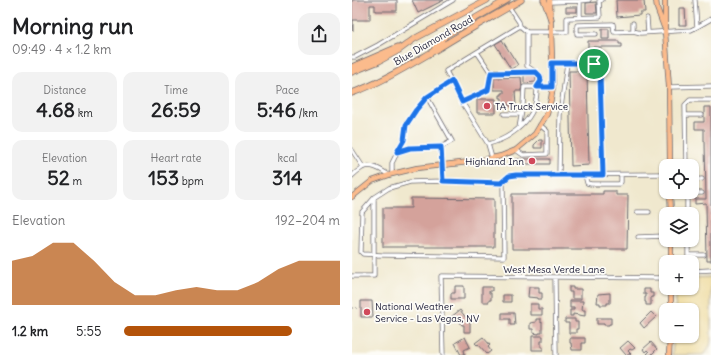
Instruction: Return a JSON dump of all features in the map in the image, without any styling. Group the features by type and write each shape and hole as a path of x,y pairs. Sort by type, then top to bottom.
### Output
{"highway":[{"name":"Blue Diamond Road","path":"352,72 379,61 399,50 414,39 487,0"},
{"path":"432,52 446,35 506,0"},
{"name":"Blue Diamond Road","path":"352,93 400,70 521,0"},
{"path":"544,0 551,19"},
{"path":"352,67 414,39"}],"main road":[{"path":"656,0 657,8 665,31"},
{"path":"665,0 665,31 669,87 670,159"},
{"path":"352,197 372,181 391,174 417,168 501,156 516,150 535,134 547,114 551,100 552,63 550,1"},
{"path":"669,355 670,343"}],"street":[{"path":"352,57 355,57 378,45 453,0"},
{"path":"550,1 589,0"},
{"path":"509,7 520,26 527,32 567,32 567,18 600,17 600,0"},
{"path":"695,0 697,28"},
{"path":"580,1 580,17"},
{"path":"647,18 648,32"},
{"path":"596,34 577,34 577,25 613,24 614,32 633,31 641,34 648,32 691,30 711,19"},
{"path":"632,23 633,31"},
{"path":"492,158 488,144 462,102 446,71 520,26"},
{"path":"488,144 511,135 528,118 534,108 537,87 541,81 540,76 528,66 527,32"},
{"path":"462,102 488,90 491,73 477,52"},
{"path":"552,63 591,63 596,65 599,69 603,175"},
{"path":"559,175 560,115 567,63"},
{"path":"491,73 536,72"},
{"path":"352,176 363,167 370,166 391,174 392,163 404,140 406,125 427,97 452,81"},
{"path":"669,87 711,86"},
{"path":"519,128 524,87 552,87"},
{"path":"397,152 410,148 441,147 452,142 427,97"},
{"path":"686,159 685,105 690,100 711,100"},
{"path":"504,114 521,114"},
{"path":"685,115 700,115"},
{"path":"516,150 523,155 547,154 547,131 540,125"},
{"path":"441,147 443,181"},
{"path":"352,150 363,167"},
{"path":"352,161 357,157"},
{"path":"585,175 587,183 619,184 621,182 621,174"},
{"path":"501,183 503,185 504,256 374,255 363,254 361,252 362,212 374,198 389,188 410,182 443,181 501,183 509,176 516,175 659,174"},
{"path":"352,276 374,276 374,198"},
{"path":"638,212 649,212"},
{"path":"638,237 659,236"},
{"path":"688,247 688,255"},
{"path":"699,255 704,255"},
{"path":"699,271 711,270"},
{"name":"West Mesa Verde Lane","path":"443,355 441,276 659,278"},
{"path":"555,277 556,355"}],"path":[{"path":"352,308 357,308"}],"sand":[{"path":"711,277 710,346 703,355 672,355 673,343 699,343 699,303 676,303 676,295 699,295 699,278"}],"building":[{"path":"352,0 397,0 397,11 375,11 375,5 370,5 370,20 353,20 353,31"},
{"path":"412,0 444,0 418,13"},
{"path":"616,0 644,0 645,12 640,12 640,15 617,17"},
{"path":"596,2 597,13 586,13 586,3"},
{"path":"566,7 577,7 577,12 566,12"},
{"path":"679,8 685,8 686,25 679,25"},
{"path":"602,29 609,29 609,39 602,39"},
{"path":"502,40 518,65 511,69 495,44"},
{"path":"588,41 619,41 619,44 622,44 622,47 588,47"},
{"path":"569,71 587,71 589,165 571,166"},
{"path":"524,75 536,75 536,82 524,83"},
{"path":"521,77 522,89 521,91 515,91 516,106 502,104 502,98 500,98 500,95 504,93 504,90 494,90 494,78"},
{"path":"477,99 496,99 496,113 477,113"},
{"path":"704,107 711,107 711,261 707,261 706,203 695,204 695,199 706,199 704,129 695,129 695,122 704,122"},
{"path":"539,140 542,140 542,148 534,148 534,145"},
{"path":"515,159 550,159 550,164 515,164"},
{"path":"603,191 616,191 616,195 628,195 627,249 512,249 512,194 603,194"},
{"path":"411,198 494,199 494,247 383,247 383,208 411,208"},
{"path":"455,286 464,286 464,299 451,299 451,293 455,293"},
{"path":"482,287 492,287 492,291 489,291 489,293 491,293 491,300 489,300 489,302 482,302"},
{"path":"529,287 539,287 539,293 542,293 542,299 528,297"},
{"path":"569,287 573,287 573,289 581,289 581,299 572,299 572,292 569,292"},
{"path":"644,289 650,289 650,293 653,293 653,297 651,297 651,305 646,305 646,294 644,294"},
{"path":"610,293 610,303 607,303 607,305 600,305 600,303 597,303 598,294"},
{"path":"503,295 511,295 511,302 503,302"},
{"name":"National Weather Service - Las Vegas, NV","path":"361,301 372,301 373,317 361,317"},
{"path":"570,301 583,301 582,310 585,310 585,316 573,314 573,316 570,316 570,310 574,310 574,308 570,308"},
{"path":"530,304 538,304 538,309 542,309 542,315 530,315"},
{"path":"460,310 470,323 470,332 464,332 464,325 462,325 458,319 455,322 451,317"},
{"path":"651,312 656,317 644,328 640,323"},
{"path":"502,313 514,313 515,325 510,325 510,319 502,319"},
{"path":"597,318 611,318 611,324 597,324"},
{"path":"536,319 541,319 541,323 542,322 542,333 539,334 533,333 533,329 530,329 530,323 536,322"},
{"path":"565,319 575,319 575,322 578,322 578,329 576,329 576,333 569,333 569,323 565,323"},
{"path":"532,336 543,336 541,347 543,347 543,350 532,350"},
{"path":"465,337 470,347 464,350 465,354 461,355 455,343"},
{"path":"483,337 490,345 488,347 491,351 487,354 478,344 477,345 475,343"},
{"path":"570,338 585,338 585,343 582,343 582,350 572,350"},
{"path":"628,341 635,348 628,351 631,354 630,355 626,355 620,348"},
{"path":"651,342 657,349 651,355 648,355 647,354 649,352 647,350 645,352 643,349"}],"place":[{"name":"TA Truck Service","path":"487,106"},
{"name":"Highland Inn","path":"532,161"},
{"name":"National Weather Service - Las Vegas, NV","path":"367,312"}],"route":[{"path":"552,63 594,64 599,69 600,74 603,175 516,175 509,176 501,183 443,181 441,147 410,148 397,152 404,140 406,125 416,110 427,97 452,81 462,102 488,90 491,73 536,72 540,76 541,81 537,87 552,87 552,63"}]}
